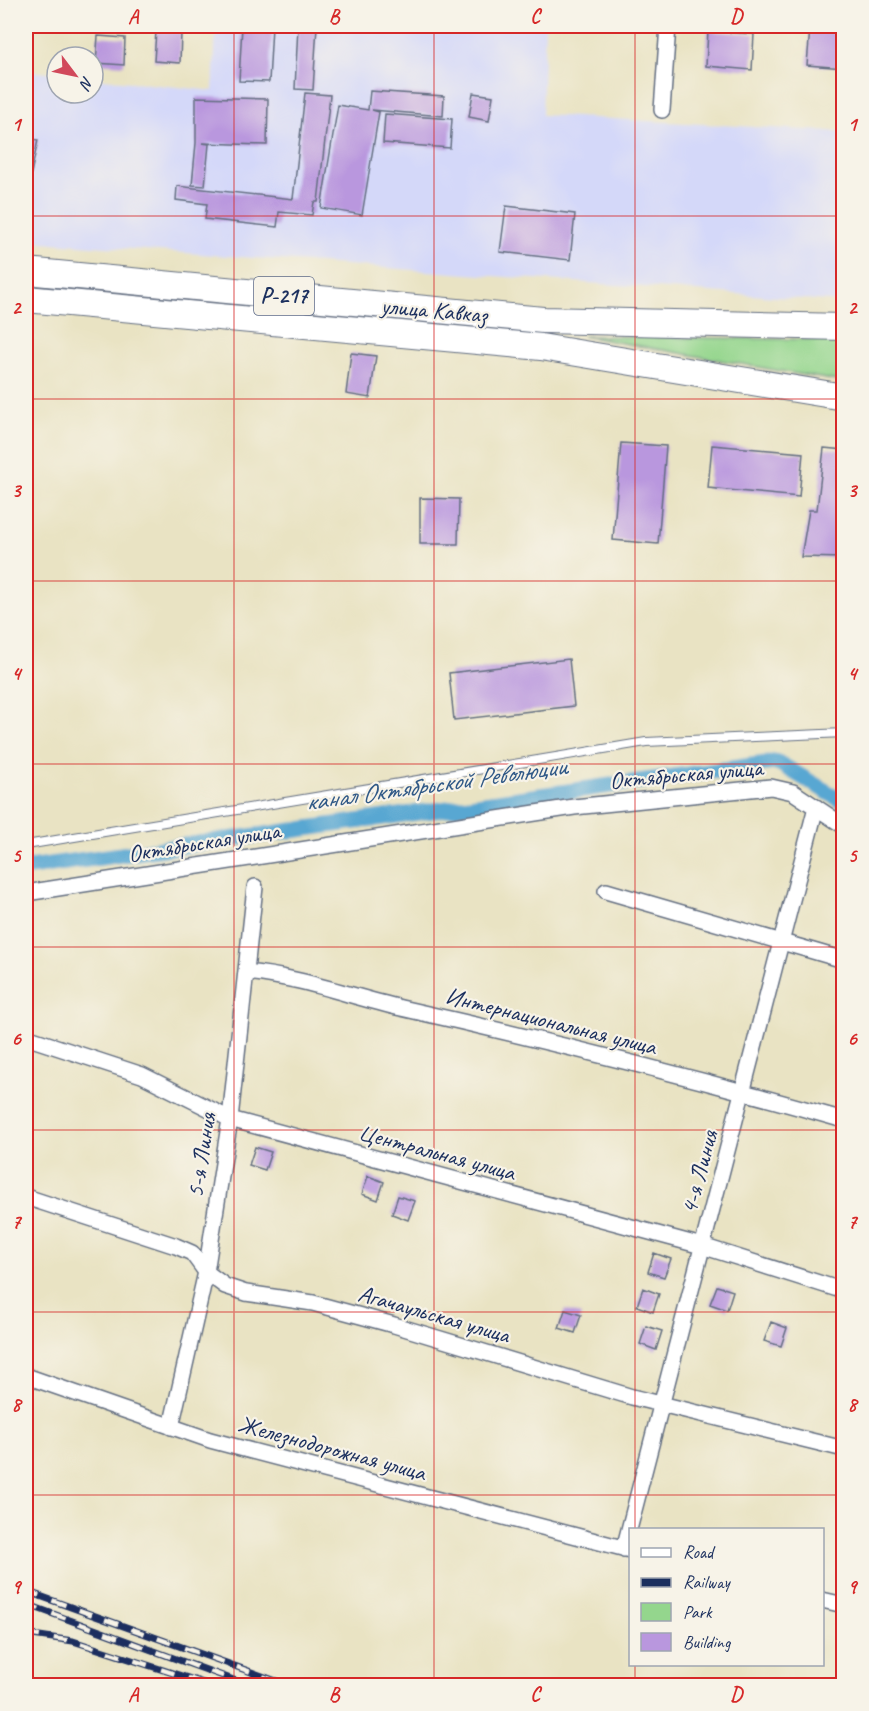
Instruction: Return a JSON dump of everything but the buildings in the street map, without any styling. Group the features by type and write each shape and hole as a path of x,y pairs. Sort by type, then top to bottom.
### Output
{"highway":[{"name":"улица Кавказ","path":"26,271 543,320 843,327"},
{"name":"улица Кавказ","path":"26,299 541,347 843,397"}],"street":[{"path":"662,110 668,26"},
{"name":"Октябрьская улица","path":"26,893 574,807 771,787 793,792 843,826"},
{"name":"4-я Линия","path":"632,1528 702,1246 783,942 816,807"},
{"name":"5-я Линия","path":"171,1427 206,1272 230,1119 255,887"},
{"path":"606,891 843,960"},
{"name":"Интернациональная улица","path":"246,972 296,978 360,999 744,1092 843,1120"},
{"name":"Центральная улица","path":"26,1037 142,1075 230,1119 702,1246 843,1290"},
{"name":"Агачаульская улица","path":"26,1197 176,1246 192,1253 206,1272 225,1286 246,1293 313,1304 394,1324 662,1404 843,1449"},
{"name":"Железнодорожная улица","path":"26,1376 210,1440 627,1550"},
{"path":"824,1600 843,1605"}],"lane":[{"path":"26,845 646,742 843,734"}],"shaded area":[{"path":"216,26 545,26 542,115 843,132 843,302 26,241 26,71 45,73 45,105 105,105 105,79 213,91"}],"green space":[{"path":"583,336 843,340 843,382"}],"waterway":[{"name":"канал Октябрьской Революции","path":"26,868 777,762 844,802"}],"railway":[{"path":"26,1591 290,1686"},
{"path":"26,1604 250,1686"},
{"path":"26,1634 73,1641 213,1686"}]}
